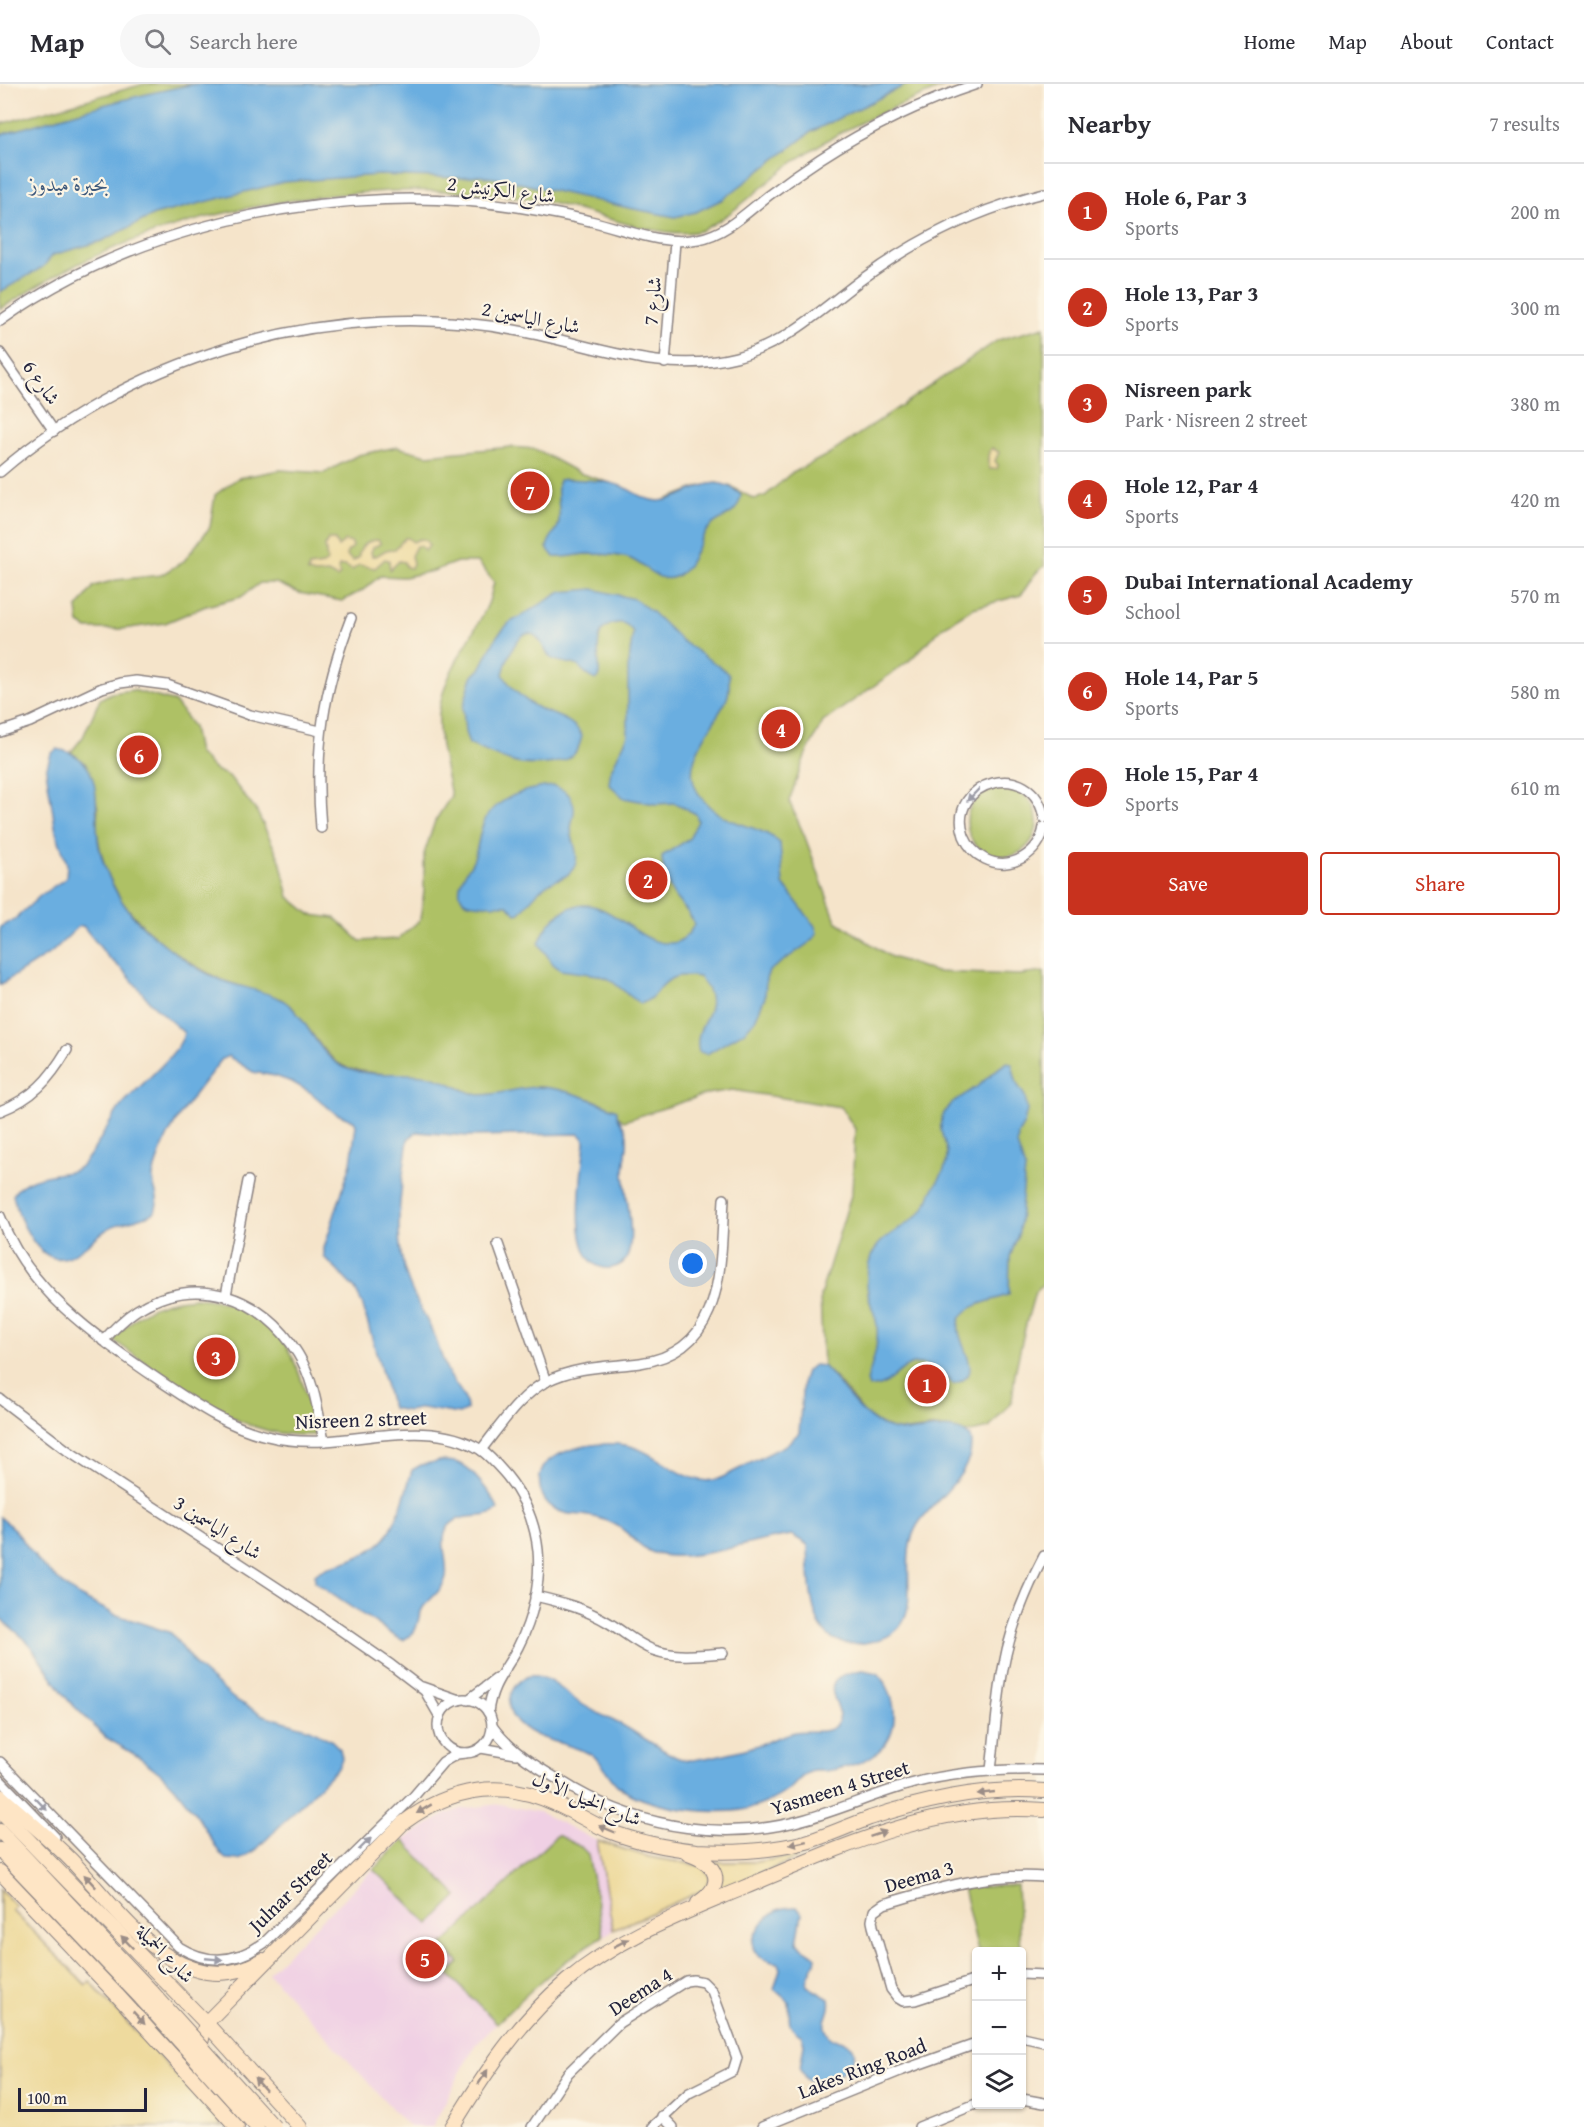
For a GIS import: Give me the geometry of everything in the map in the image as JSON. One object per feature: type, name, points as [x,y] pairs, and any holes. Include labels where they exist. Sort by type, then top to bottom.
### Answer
[{"type":"main road","name":"شارع الخيل الأول","points":[[206,2023],[403,1824],[420,1810],[461,1793],[482,1789],[504,1789],[526,1793],[554,1803],[609,1831],[639,1841],[669,1847],[724,1852],[807,1842],[873,1817],[936,1800],[1000,1791],[1044,1791]]},
{"type":"main road","points":[[0,1796],[69,1859],[147,1942],[165,1957],[210,1972],[237,1970],[254,1965],[278,1951]]},
{"type":"main road","points":[[452,2127],[503,2047],[544,2002],[588,1964],[612,1948],[682,1914],[856,1842],[901,1826],[970,1812],[1044,1810]]},
{"type":"main road","name":"شارع الخميلة","points":[[0,1811],[206,2023],[300,2127]]},
{"type":"main road","name":"شارع الخميلة","points":[[0,1831],[147,1996],[257,2127]]},
{"type":"main road","points":[[669,1847],[705,1861],[714,1872],[716,1879],[711,1893],[682,1914]]},
{"type":"main road","name":"شارع الخميلة","points":[[0,1850],[147,1996],[274,2127]]},
{"type":"main road","points":[[0,1872],[117,1995],[237,2127]]},
{"type":"main road","points":[[204,2090],[199,2056],[206,2023]]},
{"type":"street","name":"شارع الكرنيش 2","points":[[0,321],[61,284],[142,247],[227,221],[318,204],[409,199],[501,204],[546,211],[655,239],[675,242],[700,239],[724,230],[795,176],[849,141],[906,112],[977,84]]},
{"type":"street","name":"شارع الياسمين 2","points":[[0,472],[54,431],[138,382],[182,363],[228,348],[323,327],[391,321],[468,324],[516,330],[561,339],[612,354],[665,363],[710,362],[738,357],[766,347],[792,333],[874,271],[931,236],[984,212],[1044,193]]},
{"type":"street","name":"شارع 7","points":[[665,363],[675,242]]},
{"type":"street","name":"شارع 6","points":[[0,353],[54,431]]},
{"type":"street","points":[[321,828],[318,796],[320,731],[337,655],[351,618]]},
{"type":"street","points":[[0,732],[30,722],[102,688],[136,681],[167,685],[250,715],[320,731]]},
{"type":"street","points":[[1043,811],[1036,797],[1026,787],[1013,782],[999,781],[986,784],[974,792],[966,802],[962,816],[962,829],[966,842],[975,853],[986,860],[1000,864],[1026,857],[1036,848],[1044,827]]},
{"type":"street","points":[[0,1111],[24,1100],[44,1084],[67,1050]]},
{"type":"street","points":[[226,1295],[248,1181]]},
{"type":"street","points":[[481,1450],[518,1405],[546,1382],[568,1372],[591,1367],[653,1360],[678,1349],[690,1340],[708,1316],[718,1286],[724,1199]]},
{"type":"street","name":"Nisreen 2 street","points":[[0,1216],[14,1244],[39,1281],[69,1313],[103,1341],[198,1406],[234,1425],[266,1436],[290,1440],[324,1441],[420,1433],[452,1438],[481,1450],[499,1467],[514,1485],[525,1505],[538,1550],[538,1573],[535,1596],[522,1639],[498,1678],[491,1694],[488,1712]]},
{"type":"street","points":[[498,1244],[546,1382]]},
{"type":"street","points":[[103,1341],[118,1324],[137,1310],[180,1293],[203,1291],[226,1295],[248,1304],[268,1318],[285,1335],[299,1355],[309,1377],[324,1441]]},
{"type":"street","name":"شارع الياسمين 3","points":[[0,1399],[68,1451],[316,1613],[418,1684],[438,1694],[464,1700]]},
{"type":"street","points":[[991,1770],[999,1694],[1009,1644],[1025,1596],[1044,1556]]},
{"type":"street","points":[[535,1596],[555,1600],[594,1614],[654,1650],[683,1656],[723,1653]]},
{"type":"street","name":"Nisreen 2 street","points":[[464,1700],[480,1692],[498,1678]]},
{"type":"street","name":"شارع الياسمين 3","points":[[418,1684],[431,1699],[440,1717]]},
{"type":"street","points":[[492,1726],[487,1742],[481,1748],[465,1753],[449,1748],[443,1741],[440,1734],[440,1717],[451,1703],[464,1700],[476,1702],[488,1712],[492,1726],[518,1755]]},
{"type":"street","points":[[481,1748],[518,1755]]},
{"type":"street","name":"Julnar Street","points":[[0,1762],[179,1947],[199,1957],[222,1960],[245,1955],[264,1943],[414,1796],[443,1762],[457,1754],[465,1753]]},
{"type":"street","name":"Yasmeen 4 Street","points":[[518,1755],[592,1799],[625,1813],[659,1823],[694,1829],[730,1831],[766,1828],[806,1820],[915,1783],[953,1775],[991,1770],[1044,1770]]},
{"type":"street","points":[[0,1780],[52,1834],[69,1859]]},
{"type":"street","name":"Deema 3","points":[[972,1981],[915,2000],[903,2001],[898,1998],[891,1989],[873,1926],[874,1911],[880,1905],[964,1881],[1005,1876],[1044,1877]]},
{"type":"street","points":[[1026,1974],[1044,1975]]},
{"type":"street","name":"Deema 4","points":[[532,2127],[568,2073],[620,2024],[680,1984],[693,1980],[704,1982],[712,1991],[737,2058],[736,2065],[728,2075],[704,2084],[689,2093],[652,2127]]},
{"type":"street","points":[[1026,2038],[1044,2042]]},
{"type":"street","name":"Lakes Ring Road","points":[[762,2127],[890,2075],[972,2045]]},
{"type":"street","points":[[1026,2100],[1044,2103]]},
{"type":"street","points":[[919,2127],[972,2106]]},
{"type":"street","points":[[662,2116],[673,2127]]},
{"type":"shaded area","points":[[500,1804],[539,1812],[597,1841],[613,1930],[554,1969],[528,1991],[475,2045],[432,2127],[409,2127],[268,1973],[403,1840],[444,1815],[461,1809]]},
{"type":"green space","name":"بحيرة ميدوز","points":[[144,84],[951,84],[870,118],[813,149],[785,168],[748,200],[700,231],[664,232],[541,201],[484,194],[426,191],[366,192],[306,198],[246,208],[132,241],[70,268],[0,309],[0,124]]},
{"type":"green space","points":[[1044,327],[1044,566],[1035,574],[1021,595],[973,608],[943,627],[909,661],[823,722],[805,756],[789,801],[836,921],[889,956],[936,972],[1020,975],[1044,972],[1044,1283],[1035,1292],[1025,1328],[1015,1373],[1012,1401],[989,1428],[966,1433],[937,1427],[907,1431],[879,1424],[864,1413],[823,1366],[820,1296],[852,1192],[855,1129],[841,1107],[732,1090],[707,1094],[624,1121],[616,1115],[616,1110],[594,1100],[564,1091],[540,1087],[477,1095],[432,1077],[349,1069],[336,1062],[293,1008],[281,999],[221,980],[170,949],[144,927],[122,902],[106,871],[96,827],[98,808],[86,764],[71,752],[83,737],[100,699],[111,693],[133,690],[175,702],[193,727],[198,753],[215,770],[229,776],[257,812],[280,860],[289,897],[311,915],[335,918],[360,941],[398,939],[421,919],[424,854],[435,821],[451,796],[441,744],[439,713],[452,670],[491,596],[494,582],[478,562],[457,562],[433,571],[404,577],[380,576],[363,590],[342,601],[299,593],[276,583],[260,583],[241,597],[206,606],[165,623],[122,629],[87,629],[79,624],[77,608],[94,586],[116,580],[161,575],[184,561],[210,527],[215,495],[238,478],[280,470],[324,473],[358,455],[397,447],[427,455],[511,447],[535,449],[579,473],[620,486],[648,500],[662,501],[701,486],[717,483],[732,487],[754,499],[765,496],[790,474],[831,453],[998,340]]},
{"type":"green space","points":[[1002,787],[1021,793],[1031,803],[1037,822],[1031,841],[1021,851],[1002,857],[983,851],[973,841],[967,822],[973,803],[983,793]]},
{"type":"green space","points":[[196,1298],[226,1303],[250,1312],[268,1324],[283,1341],[302,1383],[315,1435],[275,1432],[247,1424],[227,1415],[187,1392],[113,1340],[132,1321],[150,1309],[182,1299]]},
{"type":"green space","points":[[557,1835],[581,1847],[588,1854],[603,1936],[547,1976],[497,2023],[448,1974],[459,1963],[442,1945]]},
{"type":"green space","points":[[403,1840],[457,1896],[429,1924],[374,1869]]},
{"type":"green space","points":[[1017,1885],[1020,1947],[977,1947],[963,1888]]},
{"type":"sand","points":[[992,448],[999,452],[995,461],[998,465],[997,469],[990,469],[988,464],[988,455]]},
{"type":"sand","points":[[405,538],[413,542],[420,539],[426,540],[429,546],[425,551],[420,546],[416,546],[411,556],[413,563],[411,568],[399,561],[390,570],[389,560],[385,559],[375,568],[359,565],[352,570],[339,566],[340,575],[337,578],[328,573],[308,572],[309,567],[323,565],[327,561],[325,546],[328,540],[335,540],[338,547],[345,541],[352,543],[353,547],[347,552],[347,556],[353,561],[358,558],[364,545],[369,542],[378,540],[380,542],[373,547],[371,552],[372,556],[376,556],[386,550],[395,549]]},
{"type":"sand","points":[[597,1841],[649,1857],[702,1866],[710,1877],[706,1889],[613,1930]]},
{"type":"sand","points":[[807,1854],[718,1891],[722,1876],[716,1862],[756,1862]]},
{"type":"sand","points":[[0,1889],[16,1906],[12,1910],[86,1985],[90,1982],[224,2127],[0,2127]]},
{"type":"water","name":"بحيرة ميدوز","points":[[195,84],[908,84],[811,132],[723,199],[696,212],[675,217],[479,176],[462,178],[379,175],[284,182],[154,215],[102,241],[53,255],[43,267],[0,292],[0,135],[121,100]]},
{"type":"water","points":[[559,480],[614,484],[654,501],[680,496],[709,484],[730,487],[741,495],[736,509],[707,530],[683,572],[677,576],[664,578],[628,558],[618,556],[586,554],[554,557],[547,548],[558,526],[560,515],[557,491]]},
{"type":"water","points":[[593,589],[634,599],[651,611],[682,641],[729,675],[726,701],[702,742],[693,764],[692,775],[695,786],[701,797],[719,814],[764,832],[780,843],[783,884],[815,926],[817,933],[813,940],[769,971],[765,997],[755,1020],[745,1031],[707,1054],[699,1052],[698,1041],[711,998],[699,977],[684,976],[670,979],[650,999],[640,1004],[609,979],[598,975],[561,970],[553,964],[539,944],[555,917],[580,905],[595,907],[609,913],[651,939],[665,943],[679,941],[688,934],[694,924],[669,886],[662,856],[689,839],[698,821],[696,814],[675,803],[655,804],[624,798],[609,784],[611,770],[628,735],[628,669],[633,632],[620,623],[608,625],[603,630],[598,644],[599,677],[596,680],[575,664],[551,658],[534,635],[523,636],[510,654],[503,674],[514,689],[524,699],[540,709],[569,722],[582,736],[577,750],[567,759],[551,763],[519,763],[469,744],[465,732],[463,708],[472,677],[480,669],[497,636],[509,623],[561,592]]},
{"type":"water","points":[[57,749],[85,763],[91,774],[95,787],[97,832],[102,858],[117,893],[139,923],[203,972],[284,1001],[293,1008],[328,1056],[337,1064],[359,1072],[434,1077],[480,1095],[532,1087],[549,1088],[579,1095],[617,1110],[627,1135],[624,1172],[630,1216],[630,1240],[626,1259],[611,1268],[596,1265],[586,1254],[581,1237],[579,1217],[585,1142],[582,1136],[578,1134],[467,1136],[417,1132],[408,1139],[399,1210],[403,1264],[411,1288],[434,1335],[447,1370],[463,1395],[467,1410],[459,1414],[422,1408],[408,1411],[392,1408],[362,1303],[355,1289],[324,1257],[324,1248],[351,1163],[356,1125],[354,1121],[335,1113],[310,1092],[292,1082],[253,1072],[228,1056],[222,1059],[190,1100],[164,1143],[153,1176],[157,1200],[155,1212],[111,1227],[80,1250],[69,1256],[58,1258],[39,1249],[25,1228],[13,1195],[17,1190],[34,1179],[72,1171],[81,1165],[121,1106],[175,1050],[184,1033],[151,1003],[83,926],[79,926],[52,952],[0,985],[0,927],[15,919],[41,895],[66,878],[67,864],[56,832],[46,770],[51,754]]},
{"type":"water","points":[[554,786],[567,793],[573,803],[571,833],[576,859],[573,869],[564,877],[541,889],[520,913],[516,914],[508,905],[478,904],[463,900],[460,891],[461,882],[473,861],[487,816],[505,800],[521,792]]},
{"type":"water","points":[[1008,1062],[1012,1064],[1017,1084],[1025,1096],[1027,1110],[1024,1124],[1018,1134],[1017,1145],[1025,1169],[1019,1232],[1010,1257],[1009,1294],[977,1305],[962,1316],[959,1325],[960,1334],[970,1364],[965,1379],[953,1384],[931,1367],[912,1364],[880,1386],[869,1387],[867,1381],[877,1341],[876,1320],[867,1286],[869,1265],[874,1251],[885,1238],[908,1223],[927,1204],[946,1164],[947,1153],[941,1126],[945,1111]]},
{"type":"water","points":[[814,1365],[823,1366],[864,1413],[884,1426],[904,1431],[956,1429],[970,1437],[971,1450],[968,1462],[953,1484],[918,1524],[911,1541],[907,1610],[902,1624],[890,1635],[854,1644],[838,1641],[829,1636],[822,1628],[813,1607],[808,1545],[792,1535],[703,1554],[668,1556],[648,1551],[608,1521],[559,1511],[542,1495],[540,1476],[549,1461],[571,1450],[598,1444],[636,1448],[678,1472],[700,1480],[723,1477],[786,1445],[799,1433],[803,1380],[806,1371]]},
{"type":"water","points":[[439,1461],[456,1462],[463,1466],[476,1477],[498,1510],[486,1515],[459,1519],[448,1527],[444,1539],[447,1571],[445,1582],[422,1609],[414,1632],[403,1640],[323,1588],[315,1582],[315,1575],[328,1567],[362,1555],[380,1543],[387,1536],[395,1521],[412,1470],[421,1465]]},
{"type":"water","points":[[0,1517],[15,1530],[39,1562],[77,1595],[114,1614],[171,1633],[197,1667],[234,1699],[263,1715],[310,1729],[331,1740],[340,1749],[342,1758],[339,1766],[256,1850],[239,1860],[226,1859],[180,1794],[161,1774],[139,1757],[105,1737],[68,1700],[27,1641],[0,1618]]},
{"type":"water","points":[[863,1670],[878,1673],[890,1693],[893,1704],[893,1725],[884,1745],[869,1758],[857,1763],[838,1769],[807,1773],[789,1790],[767,1802],[748,1809],[731,1811],[671,1807],[636,1796],[617,1785],[595,1757],[580,1749],[530,1732],[513,1717],[509,1704],[513,1690],[522,1679],[529,1676],[542,1677],[583,1705],[674,1756],[693,1760],[751,1747],[795,1732],[823,1731],[833,1728],[840,1717],[833,1694],[836,1680],[846,1674]]},
{"type":"water","points":[[797,1907],[802,1914],[797,1942],[816,1957],[807,1986],[829,1999],[830,2005],[825,2023],[827,2033],[832,2039],[847,2043],[854,2049],[854,2057],[849,2065],[829,2078],[818,2081],[806,2079],[800,2069],[804,2044],[802,2036],[791,2025],[789,2002],[774,1989],[780,1969],[778,1963],[759,1956],[754,1951],[753,1944],[757,1931],[767,1918],[783,1908]]},
{"type":"place","name":"Hole 15, Par 4","points":[[530,491]]},
{"type":"place","name":"Hole 12, Par 4","points":[[781,729]]},
{"type":"place","name":"Hole 14, Par 5","points":[[139,755]]},
{"type":"place","name":"Hole 13, Par 3","points":[[648,880]]},
{"type":"place","name":"Nisreen park","points":[[216,1357]]},
{"type":"place","name":"Hole 6, Par 3","points":[[927,1384]]},
{"type":"place","name":"Dubai International Academy","points":[[425,1959]]}]
